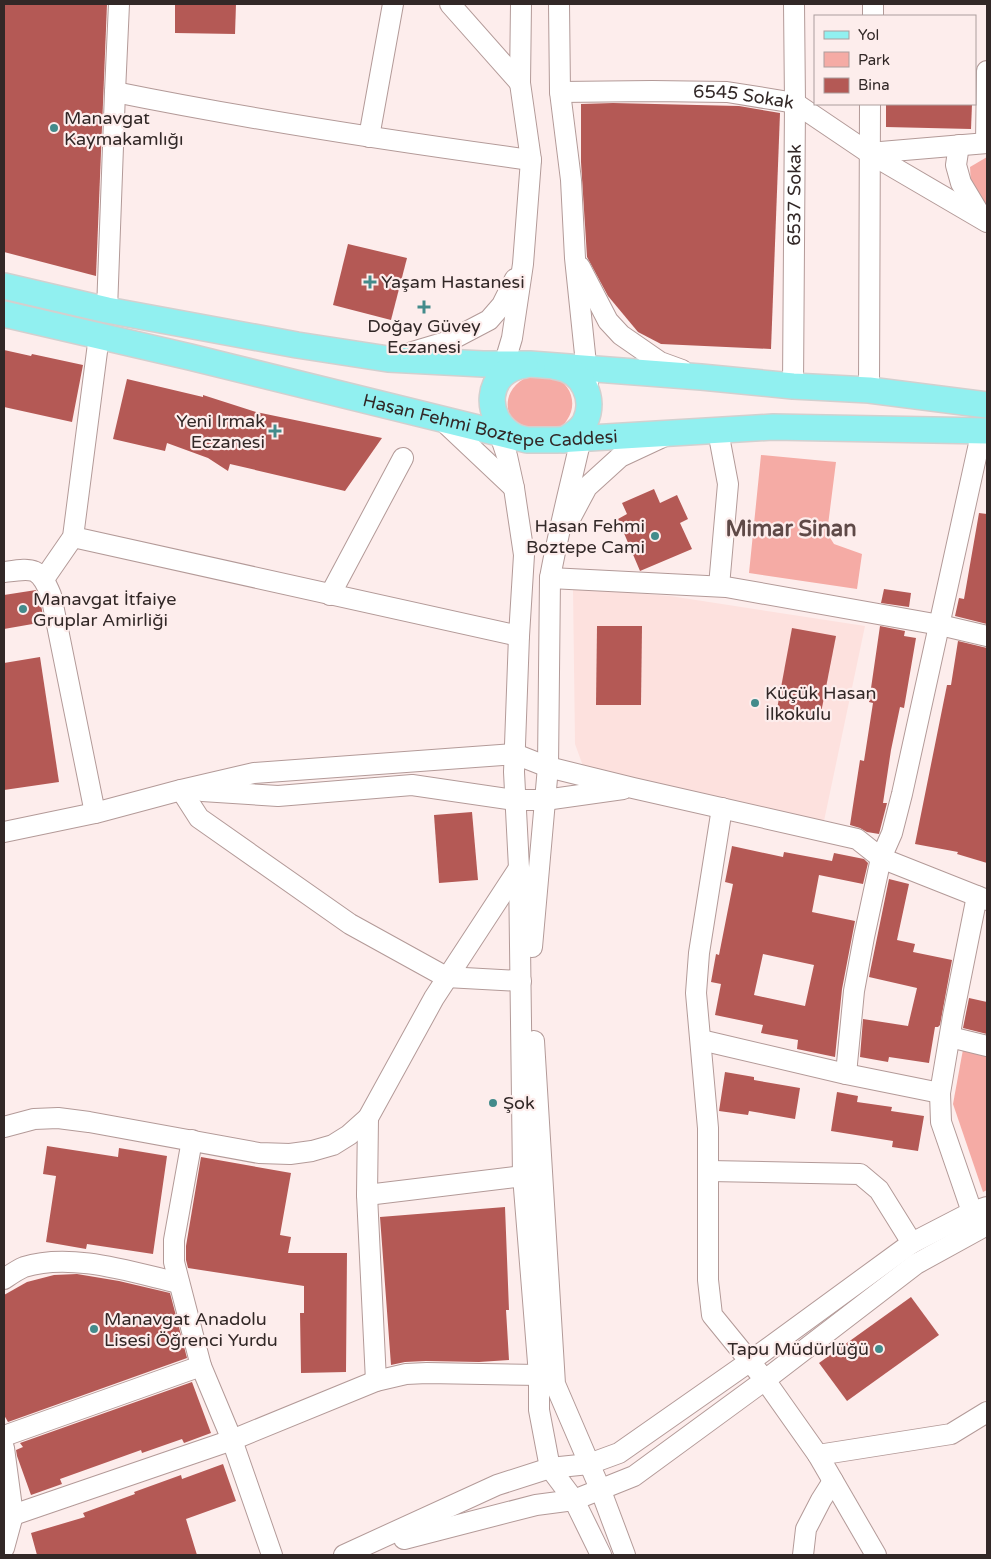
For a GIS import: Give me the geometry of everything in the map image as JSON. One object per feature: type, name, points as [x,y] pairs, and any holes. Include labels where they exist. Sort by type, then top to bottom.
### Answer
[{"type":"main road","points":[[4,286],[107,310],[297,345],[388,359],[502,372],[541,365],[701,376],[793,386],[869,390],[987,405]]},
{"type":"main road","name":"Hasan Fehmi Boztepe Caddesi","points":[[4,314],[190,357],[444,421],[504,429],[576,434],[668,434],[773,428],[985,431]]},
{"type":"main road","points":[[541,365],[565,368],[576,375],[584,385],[589,398],[589,411],[576,434]]},
{"type":"main road","points":[[502,372],[494,390],[492,402],[504,429]]},
{"type":"street","points":[[107,310],[119,4]]},
{"type":"street","points":[[369,138],[393,4]]},
{"type":"street","points":[[450,4],[520,83]]},
{"type":"street","points":[[502,372],[512,338],[523,264],[531,160],[520,83],[521,4]]},
{"type":"street","points":[[559,4],[560,92],[571,180],[575,258],[589,398]]},
{"type":"street","name":"6537 Sokak","points":[[793,386],[794,4]]},
{"type":"street","points":[[869,153],[986,143],[987,71]]},
{"type":"street","points":[[115,92],[204,110],[369,138],[531,160]]},
{"type":"street","name":"6545 Sokak","points":[[560,92],[727,92],[795,103],[869,153],[985,221]]},
{"type":"street","points":[[869,390],[870,105]]},
{"type":"street","name":"6545 Sokak","points":[[959,145],[956,165],[962,183],[985,221]]},
{"type":"street","points":[[575,258],[608,321],[621,335],[660,362],[701,376]]},
{"type":"street","points":[[388,359],[450,341],[488,320],[502,305],[523,264]]},
{"type":"street","points":[[44,579],[73,537],[98,336]]},
{"type":"street","points":[[444,421],[514,488]]},
{"type":"street","points":[[504,429],[524,555],[518,636],[515,800],[519,868],[523,1176],[539,1375],[539,1410],[550,1468],[574,1500],[600,1555]]},
{"type":"street","points":[[718,431],[728,484],[719,586]]},
{"type":"street","points":[[846,1074],[854,991],[881,858],[892,833],[902,794],[985,431]]},
{"type":"street","points":[[576,434],[550,578],[548,767],[532,938],[531,991],[555,1384],[601,1491],[625,1555]]},
{"type":"street","points":[[555,548],[587,487],[620,457],[668,434]]},
{"type":"street","points":[[330,595],[404,458]]},
{"type":"street","points":[[73,537],[518,636]]},
{"type":"street","points":[[4,572],[35,570],[44,579],[51,595],[95,812]]},
{"type":"street","points":[[550,578],[719,586],[940,625],[987,636]]},
{"type":"street","points":[[4,832],[254,774],[515,754],[548,767],[858,839],[881,858],[982,898],[950,1037],[940,1093],[941,1122],[980,1209],[912,1244],[619,1453],[589,1464],[550,1468],[497,1485],[344,1555]]},
{"type":"street","points":[[181,790],[278,796],[412,785],[515,800],[545,800],[633,788]]},
{"type":"street","points":[[181,790],[199,818],[350,924],[446,977],[521,981]]},
{"type":"street","points":[[722,808],[700,953],[696,994],[708,1128],[708,1280],[712,1315],[765,1380],[818,1455],[876,1555]]},
{"type":"street","points":[[4,1128],[34,1119],[58,1118],[192,1140],[259,1154],[298,1153],[333,1146],[368,1118],[446,977],[519,868]]},
{"type":"street","points":[[950,1037],[987,1046]]},
{"type":"street","points":[[701,1040],[846,1074],[940,1093]]},
{"type":"street","points":[[368,1118],[367,1195],[376,1382]]},
{"type":"street","points":[[192,1140],[174,1240],[174,1262],[201,1366],[232,1440],[272,1555]]},
{"type":"street","points":[[709,1171],[860,1174],[879,1190],[912,1244]]},
{"type":"street","points":[[367,1195],[523,1176]]},
{"type":"street","points":[[354,1555],[416,1535],[526,1507],[574,1500],[601,1491],[634,1476],[765,1380],[916,1264],[987,1225]]},
{"type":"street","points":[[4,1279],[23,1268],[57,1261],[89,1264],[179,1282]]},
{"type":"street","points":[[4,1436],[201,1366]]},
{"type":"street","points":[[14,1515],[232,1440],[376,1382],[406,1374],[539,1375]]},
{"type":"street","points":[[818,1455],[951,1434],[987,1412]]},
{"type":"street","points":[[4,1448],[14,1515],[4,1548]]},
{"type":"street","points":[[803,1555],[806,1529],[833,1481]]},
{"type":"shaded area","name":"Küçük Hasan İlkokulu","points":[[573,588],[670,596],[865,626],[824,821],[583,766],[575,744]]},
{"type":"green space","points":[[987,157],[987,207],[971,185],[970,167]]},
{"type":"green space","points":[[534,375],[546,375],[559,380],[571,395],[572,407],[570,414],[559,428],[533,432],[522,428],[509,413],[509,395],[514,387]]},
{"type":"green space","points":[[761,455],[836,462],[827,533],[834,544],[862,554],[857,589],[749,573]]},
{"type":"green space","points":[[964,1044],[987,1051],[987,1190],[983,1192],[953,1104]]},
{"type":"building","name":"Manavgat Kaymakamlığı","points":[[4,4],[107,4],[96,276],[4,252]]},
{"type":"building","points":[[175,4],[236,4],[235,34],[175,33]]},
{"type":"building","points":[[581,104],[739,106],[780,113],[771,349],[661,344],[638,332],[608,296],[587,257],[581,162]]},
{"type":"building","points":[[886,105],[972,105],[971,129],[886,127]]},
{"type":"building","name":"Yaşam Hastanesi","points":[[348,244],[407,258],[391,320],[333,305]]},
{"type":"building","points":[[4,350],[83,365],[72,422],[4,407]]},
{"type":"building","points":[[127,379],[203,397],[203,395],[256,412],[382,438],[345,491],[230,464],[228,471],[208,458],[167,443],[165,451],[113,439]]},
{"type":"building","name":"Hasan Fehmi Boztepe Cami","points":[[654,489],[660,503],[677,495],[688,519],[680,523],[692,549],[640,571],[618,519],[627,514],[622,503]]},
{"type":"building","points":[[979,513],[987,514],[987,624],[955,616],[959,598],[964,599]]},
{"type":"building","points":[[884,589],[911,593],[909,607],[881,603]]},
{"type":"building","name":"Manavgat İtfaiye Gruplar Amirliği","points":[[36,590],[40,599],[44,622],[4,629],[4,595]]},
{"type":"building","points":[[597,626],[642,626],[641,705],[596,705]]},
{"type":"building","points":[[880,626],[905,631],[904,636],[916,638],[904,708],[900,707],[891,750],[883,803],[887,803],[879,834],[867,832],[850,825],[860,760],[864,761],[873,703],[869,702]]},
{"type":"building","points":[[792,628],[836,636],[820,718],[777,709]]},
{"type":"building","points":[[958,641],[987,648],[987,863],[957,854],[958,852],[915,844],[947,685],[951,685]]},
{"type":"building","points":[[40,657],[59,782],[4,790],[4,663]]},
{"type":"building","points":[[472,812],[478,880],[439,883],[434,815]]},
{"type":"building","points":[[732,846],[783,857],[784,852],[832,861],[834,853],[864,859],[868,863],[863,884],[819,875],[812,912],[855,921],[842,989],[835,1057],[797,1049],[798,1040],[761,1033],[763,1025],[715,1015],[721,984],[711,982],[716,954],[719,955],[733,884],[725,882]],"holes":[[[763,954],[814,965],[805,1006],[754,995]]]},
{"type":"building","points":[[889,879],[909,884],[897,940],[915,944],[913,952],[952,960],[940,1025],[935,1027],[929,1063],[889,1057],[888,1062],[860,1057],[863,1019],[908,1026],[917,988],[869,977]]},
{"type":"building","points":[[969,998],[987,1002],[987,1034],[963,1028]]},
{"type":"building","points":[[725,1072],[754,1077],[754,1080],[800,1088],[795,1119],[749,1111],[748,1115],[719,1111]]},
{"type":"building","points":[[837,1092],[858,1096],[857,1102],[892,1107],[891,1111],[924,1116],[918,1151],[892,1147],[893,1141],[831,1131]]},
{"type":"building","points":[[47,1146],[118,1157],[119,1148],[167,1156],[153,1254],[87,1244],[86,1249],[46,1242],[56,1176],[43,1174]]},
{"type":"building","points":[[201,1157],[291,1173],[280,1235],[291,1237],[288,1253],[347,1253],[346,1372],[301,1373],[300,1313],[304,1313],[304,1286],[188,1268],[186,1246]]},
{"type":"building","points":[[505,1207],[509,1310],[506,1310],[509,1360],[479,1362],[426,1361],[391,1365],[380,1217]]},
{"type":"building","name":"Manavgat Anadolu Lisesi Öğrenci Yurdu","points":[[77,1274],[119,1281],[170,1293],[187,1358],[8,1422],[4,1415],[4,1295],[27,1282],[54,1275]]},
{"type":"building","name":"Tapu Müdürlüğü","points":[[911,1297],[939,1335],[847,1401],[819,1363]]},
{"type":"building","points":[[192,1382],[211,1433],[184,1443],[182,1439],[142,1453],[141,1450],[60,1479],[62,1484],[31,1495],[17,1456],[16,1450],[23,1447],[20,1443]]},
{"type":"building","points":[[223,1464],[236,1501],[186,1519],[197,1555],[37,1555],[31,1533],[85,1517],[83,1513],[181,1475],[182,1479]]},
{"type":"place","name":"Manavgat Kaymakamlığı","points":[[54,128]]},
{"type":"place","name":"Yaşam Hastanesi","points":[[370,282]]},
{"type":"place","name":"Doğay Güvey Eczanesi","points":[[424,307]]},
{"type":"place","name":"Yeni Irmak Eczanesi","points":[[275,431]]},
{"type":"place","name":"Hasan Fehmi Boztepe Cami","points":[[655,536]]},
{"type":"place","name":"Manavgat İtfaiye Gruplar Amirliği","points":[[23,609]]},
{"type":"place","name":"Küçük Hasan İlkokulu","points":[[755,703]]},
{"type":"place","name":"Şok","points":[[493,1103]]},
{"type":"place","name":"Manavgat Anadolu Lisesi Öğrenci Yurdu","points":[[94,1329]]},
{"type":"place","name":"Tapu Müdürlüğü","points":[[879,1349]]},
{"type":"district","name":"Mimar Sinan","points":[[791,529]]}]
